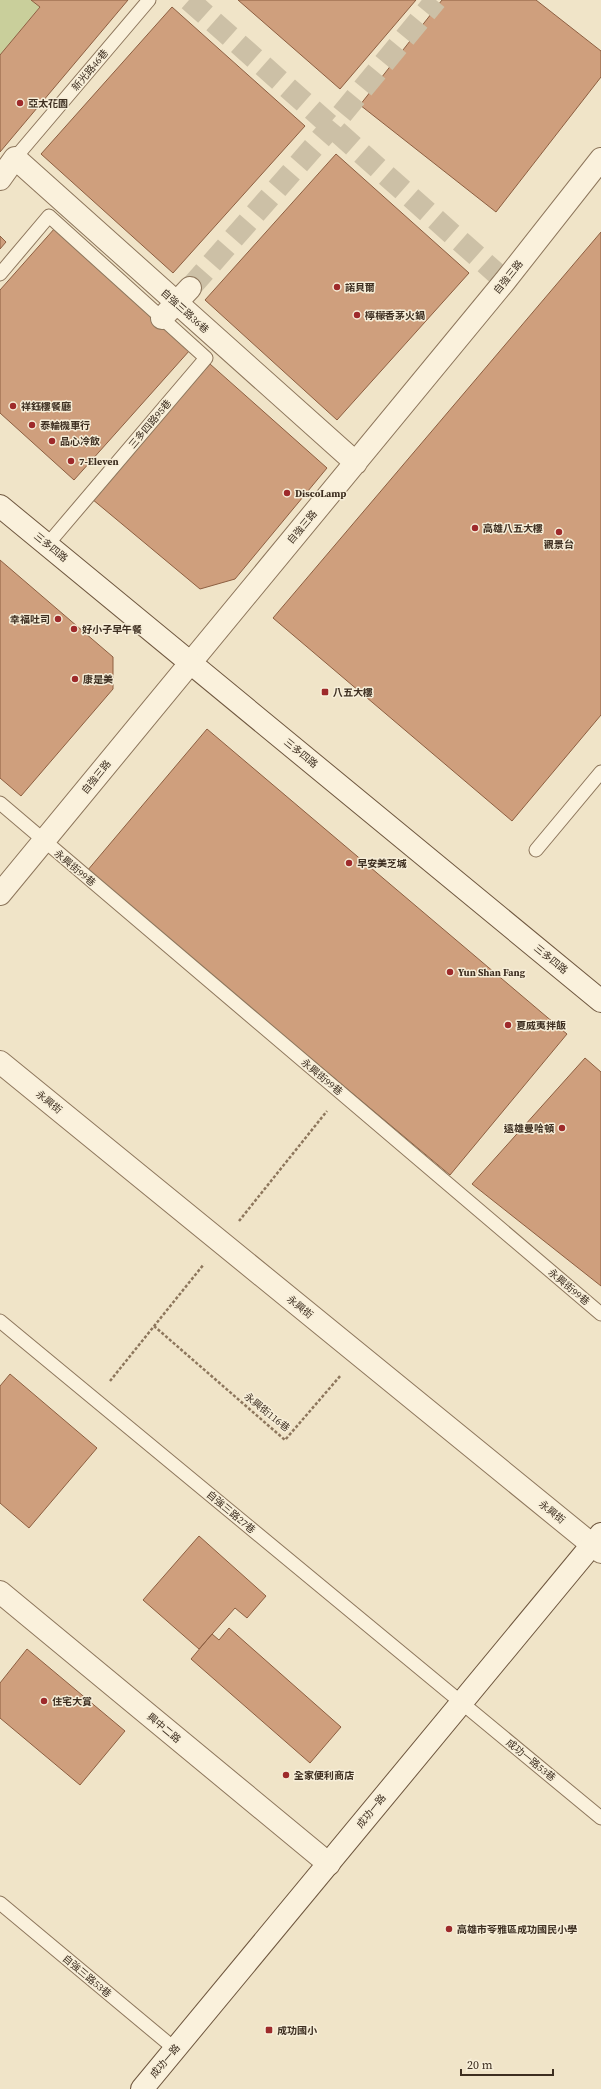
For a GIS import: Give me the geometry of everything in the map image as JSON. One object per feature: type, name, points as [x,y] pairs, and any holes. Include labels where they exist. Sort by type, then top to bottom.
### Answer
[{"type":"street","points":[[0,179],[15,158]]},
{"type":"street","name":"自強三路36巷","points":[[15,158],[183,295],[356,463]]},
{"type":"street","name":"自強三路","points":[[0,894],[188,663],[356,463],[505,281],[601,158]]},
{"type":"street","points":[[162,318],[183,295]]},
{"type":"street","name":"三多四路","points":[[0,506],[188,663],[250,711],[601,1001]]},
{"type":"street","name":"永興街","points":[[0,1062],[358,1354],[598,1543]]},
{"type":"street","name":"成功一路","points":[[142,2089],[461,1702],[598,1543]]},
{"type":"street","name":"興中二路","points":[[0,1592],[329,1864]]},
{"type":"lane","name":"新光路46巷","points":[[15,158],[149,0]]},
{"type":"lane","points":[[0,274],[49,216],[162,318]]},
{"type":"lane","name":"三多四路95巷","points":[[47,544],[206,358],[162,318]]},
{"type":"lane","points":[[536,850],[601,772]]},
{"type":"lane","name":"永興街99巷","points":[[0,803],[601,1314]]},
{"type":"lane","name":"自強三路27巷","points":[[0,1321],[461,1702]]},
{"type":"lane","name":"成功一路53巷","points":[[461,1702],[601,1818]]},
{"type":"lane","name":"自強三路53巷","points":[[0,1903],[175,2049]]},
{"type":"path","name":"永興街116巷","points":[[154,1326],[285,1440],[358,1354]]},
{"type":"green space","points":[[0,0],[31,0],[40,7],[0,55]]},
{"type":"building","name":"亞太花園","points":[[31,0],[128,0],[0,152],[0,55],[40,7]]},
{"type":"building","points":[[238,0],[416,0],[340,89]]},
{"type":"building","points":[[442,0],[536,0],[601,51],[601,77],[496,212],[360,105]]},
{"type":"building","points":[[172,7],[305,126],[173,273],[41,154]]},
{"type":"building","name":"諾貝爾","points":[[336,154],[469,273],[337,420],[205,300]]},
{"type":"building","points":[[55,228],[190,350],[74,480],[0,413],[0,290]]},
{"type":"building","name":"高雄八五大樓","points":[[601,232],[601,715],[512,821],[273,618]]},
{"type":"building","points":[[0,236],[6,242],[0,249]]},
{"type":"building","points":[[210,364],[327,468],[235,579],[200,589],[92,499]]},
{"type":"building","points":[[0,560],[113,657],[113,689],[21,796],[0,778]]},
{"type":"building","points":[[207,729],[567,1034],[450,1175],[87,871]]},
{"type":"building","name":"遠雄曼哈頓","points":[[585,1058],[601,1072],[601,1286],[472,1184]]},
{"type":"building","points":[[10,1374],[97,1448],[29,1528],[0,1503],[0,1386]]},
{"type":"building","points":[[199,1536],[266,1596],[247,1618],[235,1608],[199,1649],[143,1600]]},
{"type":"building","points":[[229,1628],[341,1727],[310,1763],[191,1659],[212,1634],[219,1640]]},
{"type":"building","name":"住宅大賞","points":[[27,1649],[125,1731],[80,1785],[0,1718],[0,1683]]},
{"type":"tunnel","points":[[189,0],[505,281]]},
{"type":"tunnel","points":[[190,288],[332,126],[436,0]]},
{"type":"place","name":"亞太花園","points":[[20,103]]},
{"type":"place","name":"諾貝爾","points":[[337,287]]},
{"type":"place","name":"檸檬香茅火鍋","points":[[357,315]]},
{"type":"place","name":"祥鈺樓餐廳","points":[[13,406]]},
{"type":"place","name":"泰輪機車行","points":[[32,425]]},
{"type":"place","name":"品心冷飲","points":[[52,441]]},
{"type":"place","name":"7-Eleven","points":[[71,461]]},
{"type":"place","name":"DiscoLamp","points":[[287,493]]},
{"type":"place","name":"高雄八五大樓","points":[[475,528]]},
{"type":"place","name":"觀景台","points":[[559,532]]},
{"type":"place","name":"幸福吐司","points":[[58,619]]},
{"type":"place","name":"好小子早午餐","points":[[74,629]]},
{"type":"place","name":"康是美","points":[[75,679]]},
{"type":"place","name":"八五大樓","points":[[325,692]]},
{"type":"place","name":"早安美芝城","points":[[349,863]]},
{"type":"place","name":"Yun Shan Fang","points":[[450,972]]},
{"type":"place","name":"夏威夷拌飯","points":[[508,1025]]},
{"type":"place","name":"遠雄曼哈頓","points":[[562,1128]]},
{"type":"place","name":"住宅大賞","points":[[44,1701]]},
{"type":"place","name":"全家便利商店","points":[[286,1775]]},
{"type":"place","name":"高雄市苓雅區成功國民小學","points":[[449,1929]]},
{"type":"place","name":"成功國小","points":[[269,2030]]}]
